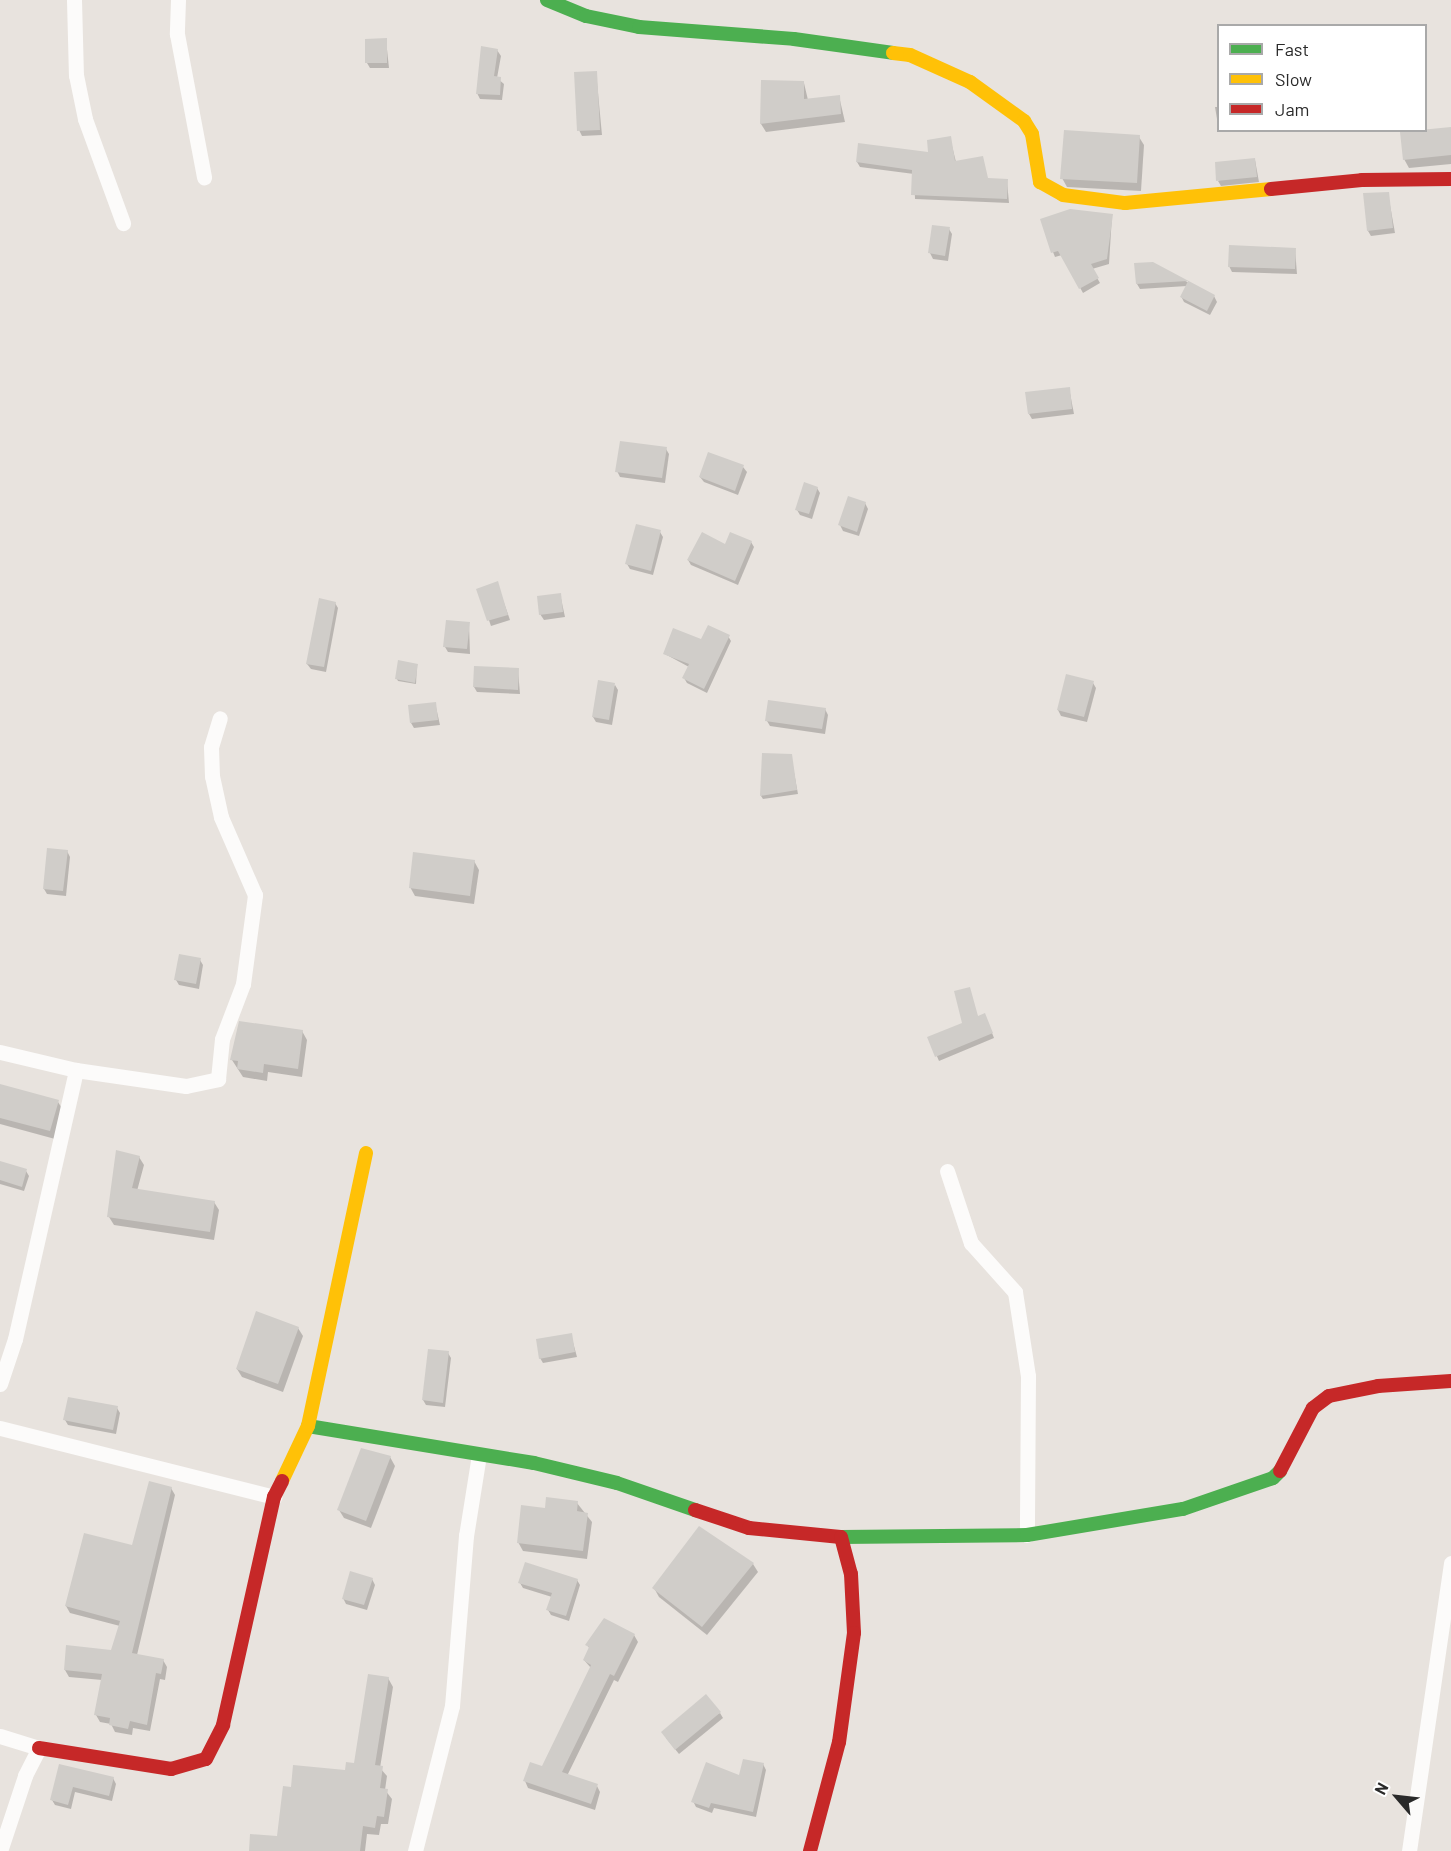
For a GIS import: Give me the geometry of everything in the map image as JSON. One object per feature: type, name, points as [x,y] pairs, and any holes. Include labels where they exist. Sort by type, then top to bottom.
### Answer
[{"type":"street","points":[[74,0],[76,75],[85,119],[123,223]]},
{"type":"street","points":[[178,0],[177,34],[204,177]]},
{"type":"street","points":[[547,0],[586,16],[639,27],[794,39],[910,55],[970,82],[1024,121],[1032,135],[1040,182],[1063,195],[1125,203],[1362,180],[1451,179]]},
{"type":"street","points":[[0,1052],[76,1070],[186,1086],[218,1079],[222,1039],[243,984],[255,895],[221,817],[212,776],[211,747],[220,718]]},
{"type":"street","points":[[0,1384],[15,1339],[76,1070]]},
{"type":"street","points":[[0,1736],[39,1749],[171,1769],[206,1759],[223,1725],[274,1497],[308,1426],[366,1153]]},
{"type":"street","points":[[947,1171],[971,1244],[1015,1292],[1028,1376],[1027,1534]]},
{"type":"street","points":[[308,1426],[534,1463],[616,1483],[749,1528],[841,1537],[1027,1534],[1183,1509],[1255,1485],[1273,1478],[1287,1463],[1313,1408],[1329,1396],[1378,1386],[1451,1381]]},
{"type":"street","points":[[0,1428],[274,1497]]},
{"type":"street","points":[[414,1851],[452,1706],[466,1536],[478,1455]]},
{"type":"street","points":[[810,1851],[839,1742],[854,1633],[850,1574],[841,1537]]},
{"type":"street","points":[[1409,1851],[1451,1563]]},
{"type":"street","points":[[0,1851],[25,1776],[39,1749]]},
{"type":"building","points":[[387,38],[387,63],[365,63],[365,39]]},
{"type":"building","points":[[481,46],[498,49],[494,76],[501,77],[500,95],[476,94]]},
{"type":"building","points":[[597,71],[600,130],[577,131],[574,72]]},
{"type":"building","points":[[761,80],[804,81],[804,99],[840,95],[841,114],[760,124]]},
{"type":"building","points":[[1451,127],[1451,155],[1403,160],[1400,132],[1427,132],[1427,129]]},
{"type":"building","points":[[1064,130],[1140,135],[1137,183],[1060,179]]},
{"type":"building","points":[[951,136],[955,161],[983,156],[988,178],[1008,179],[1007,199],[911,195],[912,170],[856,162],[858,143],[928,152],[927,140]]},
{"type":"building","points":[[1255,158],[1257,177],[1216,181],[1215,162]]},
{"type":"building","points":[[1389,192],[1393,228],[1367,231],[1363,193]]},
{"type":"building","points":[[1070,209],[1113,214],[1107,259],[1091,264],[1099,278],[1079,289],[1058,251],[1051,253],[1040,219]]},
{"type":"building","points":[[932,225],[950,227],[945,256],[928,253]]},
{"type":"building","points":[[1229,245],[1296,248],[1295,269],[1228,267]]},
{"type":"building","points":[[1153,262],[1215,295],[1207,311],[1180,297],[1188,281],[1136,284],[1134,263]]},
{"type":"building","points":[[1070,387],[1072,409],[1028,414],[1025,392]]},
{"type":"building","points":[[620,441],[667,447],[662,478],[615,472]]},
{"type":"building","points":[[708,452],[744,465],[735,491],[699,477]]},
{"type":"building","points":[[804,482],[818,487],[809,514],[795,510]]},
{"type":"building","points":[[848,496],[866,502],[857,532],[838,525]]},
{"type":"building","points":[[636,524],[661,530],[651,571],[625,564]]},
{"type":"building","points":[[702,532],[725,544],[730,532],[752,541],[735,581],[687,560]]},
{"type":"building","points":[[498,581],[508,615],[487,621],[476,589]]},
{"type":"building","points":[[561,593],[563,612],[539,615],[537,596]]},
{"type":"building","points":[[319,598],[336,602],[324,667],[306,664]]},
{"type":"building","points":[[446,620],[470,622],[467,649],[443,647]]},
{"type":"building","points":[[708,625],[730,635],[704,689],[682,678],[689,664],[663,654],[673,628],[701,639]]},
{"type":"building","points":[[398,660],[418,664],[415,683],[395,679]]},
{"type":"building","points":[[474,666],[519,668],[518,690],[473,687]]},
{"type":"building","points":[[1066,674],[1094,681],[1084,717],[1057,710]]},
{"type":"building","points":[[598,680],[615,683],[609,720],[592,717]]},
{"type":"building","points":[[768,700],[826,708],[822,729],[765,721]]},
{"type":"building","points":[[436,702],[438,720],[410,723],[408,705]]},
{"type":"building","points":[[762,753],[792,754],[797,790],[760,796]]},
{"type":"building","points":[[47,848],[68,850],[63,891],[43,889]]},
{"type":"building","points":[[413,852],[475,860],[470,896],[409,888]]},
{"type":"building","points":[[179,954],[201,958],[196,984],[174,980]]},
{"type":"building","points":[[970,987],[978,1016],[985,1013],[993,1033],[935,1057],[927,1037],[962,1023],[954,991]]},
{"type":"building","points":[[239,1021],[303,1030],[298,1069],[264,1064],[263,1073],[237,1069],[238,1061],[230,1060]]},
{"type":"building","points":[[0,1084],[59,1100],[50,1131],[0,1118]]},
{"type":"building","points":[[116,1150],[140,1156],[132,1188],[215,1201],[210,1232],[107,1217]]},
{"type":"building","points":[[0,1161],[27,1169],[22,1187],[0,1180]]},
{"type":"building","points":[[256,1311],[299,1327],[278,1384],[236,1369]]},
{"type":"building","points":[[572,1333],[575,1352],[539,1359],[536,1339]]},
{"type":"building","points":[[428,1349],[449,1351],[443,1403],[422,1400]]},
{"type":"building","points":[[68,1397],[118,1406],[113,1430],[63,1420]]},
{"type":"building","points":[[361,1448],[391,1456],[366,1521],[337,1510]]},
{"type":"building","points":[[149,1481],[172,1487],[132,1653],[164,1659],[161,1674],[156,1673],[147,1725],[130,1721],[128,1729],[109,1725],[110,1718],[94,1715],[102,1674],[64,1670],[66,1645],[111,1650],[120,1621],[65,1606],[84,1533],[132,1545]]},
{"type":"building","points":[[546,1497],[578,1501],[577,1511],[588,1513],[583,1551],[517,1543],[521,1505],[545,1508]]},
{"type":"building","points":[[699,1526],[754,1563],[702,1627],[652,1588]]},
{"type":"building","points":[[525,1562],[578,1579],[566,1616],[546,1610],[552,1593],[518,1583]]},
{"type":"building","points":[[350,1571],[373,1578],[364,1605],[342,1599]]},
{"type":"building","points":[[604,1618],[635,1634],[614,1676],[610,1674],[562,1772],[598,1784],[591,1804],[523,1781],[530,1762],[542,1766],[591,1665],[583,1660],[589,1647],[585,1645]]},
{"type":"building","points":[[368,1674],[389,1677],[375,1765],[383,1766],[380,1788],[388,1789],[384,1817],[377,1816],[375,1828],[363,1826],[360,1851],[249,1851],[250,1834],[277,1836],[283,1786],[291,1787],[293,1765],[345,1770],[346,1762],[354,1763]]},
{"type":"building","points":[[706,1694],[721,1712],[675,1750],[661,1732]]},
{"type":"building","points":[[743,1759],[764,1763],[753,1812],[711,1803],[709,1808],[691,1802],[706,1762],[739,1775]]},
{"type":"building","points":[[59,1764],[114,1777],[109,1796],[73,1787],[68,1805],[50,1800]]},
{"type":"traffic: fast","points":[[547,0],[586,16],[639,27],[794,39],[893,53]]},
{"type":"traffic: fast","points":[[308,1426],[534,1463],[617,1483],[695,1510]]},
{"type":"traffic: fast","points":[[841,1537],[1027,1535],[1183,1509],[1273,1478],[1280,1471]]},
{"type":"traffic: slow","points":[[893,53],[910,55],[970,82],[1024,121],[1032,134],[1040,182],[1063,195],[1125,203],[1271,189]]},
{"type":"traffic: slow","points":[[282,1481],[308,1426],[366,1153]]},
{"type":"traffic: jam","points":[[1271,189],[1362,180],[1451,179]]},
{"type":"traffic: jam","points":[[1280,1471],[1313,1408],[1329,1396],[1378,1386],[1451,1381]]},
{"type":"traffic: jam","points":[[39,1748],[171,1769],[206,1759],[223,1725],[274,1497],[282,1481]]},
{"type":"traffic: jam","points":[[695,1510],[749,1528],[841,1537],[851,1574],[854,1633],[839,1742],[810,1851]]}]
